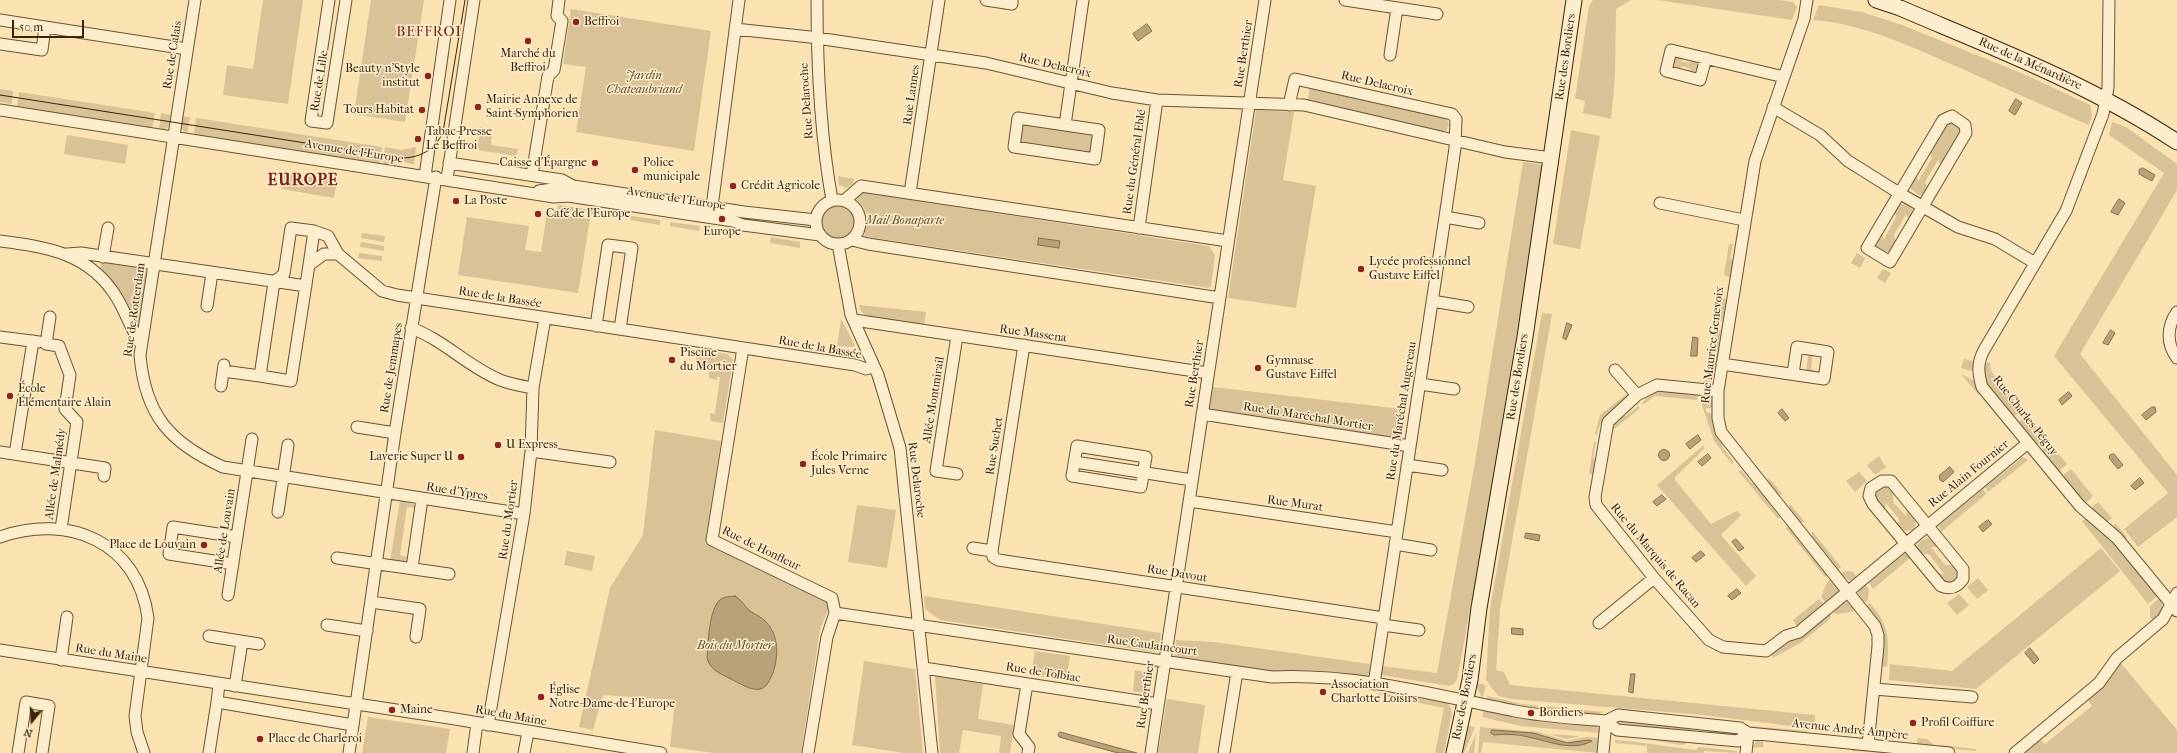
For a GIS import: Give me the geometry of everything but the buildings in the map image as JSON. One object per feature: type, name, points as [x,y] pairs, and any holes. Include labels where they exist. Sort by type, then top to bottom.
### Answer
[{"type":"street","name":"Rue de Calais","points":[[173,142],[195,0]]},
{"type":"street","name":"Rue de Lille","points":[[329,0],[311,121],[327,123],[346,0]]},
{"type":"street","name":"Rue de Jemmapes","points":[[356,704],[395,432],[436,178],[450,0]]},
{"type":"street","name":"Rue de Jemmapes","points":[[436,178],[449,163],[474,0]]},
{"type":"street","points":[[532,175],[548,76],[554,70],[562,22],[557,16],[559,0]]},
{"type":"street","points":[[712,207],[739,0]]},
{"type":"street","name":"Rue Delaroche","points":[[818,0],[817,39],[823,141],[832,200]]},
{"type":"street","name":"Rue Lannes","points":[[910,193],[939,0]]},
{"type":"street","points":[[986,0],[1012,4],[1012,0]]},
{"type":"street","points":[[1065,125],[1083,0]]},
{"type":"street","name":"Rue Berthier","points":[[1151,753],[1265,0]]},
{"type":"street","points":[[1345,0],[1437,14]]},
{"type":"street","name":"Rue des Bordiers","points":[[1454,753],[1466,700],[1552,158],[1574,0]]},
{"type":"street","name":"Rue Maurice Genevoix","points":[[1807,0],[1804,19],[1755,160],[1744,220],[1718,391],[1718,418],[1721,432],[1868,615],[1878,635],[1868,745]]},
{"type":"street","name":"Rue de la Ménardière","points":[[1876,0],[1944,26],[2107,99],[2177,142]]},
{"type":"street","name":"Rue Charles Péguy","points":[[2109,0],[2110,21],[2107,99],[2072,198],[1979,359],[1978,373],[1982,387],[2080,506],[2117,538],[2174,608]]},
{"type":"street","points":[[1390,55],[1397,8]]},
{"type":"street","points":[[0,20],[187,49]]},
{"type":"street","points":[[0,44],[42,50],[45,26]]},
{"type":"street","name":"Rue Delacroix","points":[[735,29],[931,54],[986,63],[1112,93],[1157,100],[1304,105],[1505,152],[1552,158]]},
{"type":"street","points":[[1706,58],[1784,77]]},
{"type":"street","name":"Rue Delacroix","points":[[1289,105],[1295,79],[1452,114],[1456,119],[1455,141]]},
{"type":"street","name":"Rue du Général Eblé","points":[[1139,228],[1157,100]]},
{"type":"street","points":[[1773,107],[1820,134],[1848,161],[1899,193],[1958,228],[1996,239],[2035,263]]},
{"type":"street","name":"Avenue de l'Europe","points":[[0,110],[173,142],[436,178],[554,197],[568,196],[733,221],[760,227],[820,234]]},
{"type":"street","points":[[1952,116],[1965,125],[1966,133],[1922,206],[1890,262],[1867,248],[1943,120],[1952,116]]},
{"type":"street","points":[[1018,118],[1065,125],[1099,130],[1095,159],[1014,147],[1018,118]]},
{"type":"street","name":"Rue du Maréchal Augereau","points":[[1374,684],[1445,217],[1455,141]]},
{"type":"street","name":"Rue de Rotterdam","points":[[173,142],[141,344],[141,367],[145,388],[152,405],[170,433],[182,445],[197,456],[223,467],[387,494]]},
{"type":"street","name":"Avenue de l'Europe","points":[[449,163],[562,180],[573,186]]},
{"type":"street","name":"Avenue de l'Europe","points":[[529,192],[573,186],[712,207],[816,220]]},
{"type":"street","points":[[845,200],[861,186],[1228,241]]},
{"type":"street","points":[[852,240],[856,235],[861,221],[856,208],[845,200],[832,200],[821,207],[816,220],[820,234],[825,240],[838,244],[852,240],[868,244],[1220,298]]},
{"type":"street","points":[[1660,203],[1744,220]]},
{"type":"street","points":[[1445,217],[1479,223]]},
{"type":"street","points":[[103,257],[108,228]]},
{"type":"street","points":[[260,376],[274,282],[284,274],[291,228],[314,231],[328,236],[338,254],[324,254],[309,264]]},
{"type":"street","points":[[221,386],[223,368],[291,381],[314,231]]},
{"type":"street","points":[[0,240],[42,246],[67,254],[94,272],[116,296],[141,344]]},
{"type":"street","name":"Rue Delaroche","points":[[838,244],[848,302],[854,320],[874,366],[900,448],[920,625],[932,753]]},
{"type":"street","points":[[596,326],[608,245],[632,248],[620,329]]},
{"type":"street","points":[[67,254],[81,253],[154,265],[306,286]]},
{"type":"street","name":"Rue de la Bassée","points":[[338,254],[382,291],[416,298],[855,365],[866,369],[874,366]]},
{"type":"street","points":[[207,306],[212,273]]},
{"type":"street","points":[[1432,301],[1468,307]]},
{"type":"street","points":[[2177,312],[2171,324],[2168,339],[2172,351],[2177,358]]},
{"type":"street","points":[[46,344],[50,317]]},
{"type":"street","name":"Rue du Mortier","points":[[473,753],[483,724],[524,514],[531,450],[533,388],[545,318]]},
{"type":"street","name":"Rue Massena","points":[[854,320],[1208,373]]},
{"type":"street","points":[[411,328],[432,336],[477,368],[500,380],[533,388]]},
{"type":"street","name":"Allée Montmirail","points":[[957,474],[936,471],[958,336]]},
{"type":"street","name":"Allée de Malmédy","points":[[0,337],[59,346],[70,375],[65,409],[77,422],[61,529]]},
{"type":"street","points":[[15,454],[33,341]]},
{"type":"street","name":"Rue Suchet","points":[[992,551],[1024,345]]},
{"type":"street","name":"Rue de Honfleur","points":[[743,348],[712,540],[832,598],[835,613]]},
{"type":"street","points":[[1722,364],[1793,374]]},
{"type":"street","points":[[1615,370],[1637,395]]},
{"type":"street","points":[[1420,384],[1454,389]]},
{"type":"street","name":"Rue du Marquis de Racan","points":[[1718,391],[1657,385],[1637,395],[1608,422],[1595,498],[1596,505],[1654,578],[1709,640],[1723,647],[1766,651],[1786,636],[1799,632],[1848,591]]},
{"type":"street","name":"Rue du Maréchal Mortier","points":[[1202,414],[1410,446]]},
{"type":"street","points":[[357,426],[395,432]]},
{"type":"street","name":"Allée de Louvain","points":[[228,594],[252,439]]},
{"type":"street","name":"Rue Alain Fournier","points":[[1848,591],[2028,443]]},
{"type":"street","points":[[278,512],[288,445]]},
{"type":"street","points":[[1143,472],[1146,457],[1077,446],[1074,462],[1192,480]]},
{"type":"street","points":[[531,450],[610,462]]},
{"type":"street","points":[[0,452],[105,468],[104,476]]},
{"type":"street","points":[[1407,465],[1442,470]]},
{"type":"street","name":"Rue Alain Fournier","points":[[1891,481],[1927,525],[1963,569],[1963,579],[1955,587],[1948,589],[1941,586],[1873,504],[1870,496],[1871,488],[1879,482],[1891,481]]},
{"type":"street","name":"Rue d'Ypres","points":[[387,494],[524,514]]},
{"type":"street","points":[[412,568],[422,499]]},
{"type":"street","name":"Rue Murat","points":[[1189,501],[1397,532]]},
{"type":"street","points":[[233,564],[169,554],[173,527],[237,537]]},
{"type":"street","points":[[0,537],[35,530],[61,529],[85,534],[104,544],[122,559],[135,576],[147,605],[148,618],[135,716],[137,732],[144,753]]},
{"type":"street","points":[[1395,544],[1431,550]]},
{"type":"street","name":"Rue Davout","points":[[973,548],[992,551],[993,557],[998,560],[1383,621],[1419,630]]},
{"type":"street","points":[[337,558],[449,574]]},
{"type":"street","points":[[1599,623],[1654,578]]},
{"type":"street","points":[[2015,753],[2100,683],[2117,658],[2174,608],[2177,593]]},
{"type":"street","points":[[371,602],[420,609],[416,637]]},
{"type":"street","points":[[808,753],[828,637],[835,613]]},
{"type":"street","name":"Rue Caulaincourt","points":[[835,613],[1272,677],[1311,676],[1374,684],[1466,700]]},
{"type":"street","points":[[61,660],[67,618]]},
{"type":"street","points":[[327,625],[367,631]]},
{"type":"street","points":[[209,636],[258,644]]},
{"type":"street","points":[[234,686],[242,642]]},
{"type":"street","name":"Rue du Maine","points":[[0,650],[356,704],[661,753]]},
{"type":"street","name":"Rue de Tolbiac","points":[[924,668],[1158,704]]},
{"type":"street","points":[[1224,753],[1237,672]]},
{"type":"street","points":[[209,753],[219,684]]},
{"type":"street","points":[[1027,684],[1019,734],[1029,747],[1028,753]]},
{"type":"street","points":[[1874,689],[1972,697]]},
{"type":"street","name":"Avenue André Ampère","points":[[1466,700],[1516,711],[1606,721],[1618,716],[1740,728],[1748,733],[1949,753]]},
{"type":"street","points":[[18,753],[26,702],[49,706],[42,753]]},
{"type":"street","points":[[217,702],[353,725]]},
{"type":"street","points":[[349,753],[356,704]]},
{"type":"street","points":[[1603,753],[1606,721]]},
{"type":"street","points":[[524,753],[528,732]]},
{"type":"street","points":[[1746,753],[1748,733]]},
{"type":"green space","points":[[263,0],[303,0],[288,104],[223,95],[227,65],[253,69]]},
{"type":"green space","points":[[371,0],[424,0],[405,122],[354,114]]},
{"type":"green space","points":[[1593,0],[1631,0],[1616,9],[1615,76],[1611,119],[1583,113],[1585,101],[1575,98],[1589,6]]},
{"type":"green space","points":[[1657,0],[1779,0],[1793,2],[1797,7],[1792,20]]},
{"type":"green space","points":[[1819,5],[1862,12],[1902,25],[2026,75],[2090,105],[2092,115],[2089,125],[1905,44],[1851,26],[1813,20]]},
{"type":"green space","name":"Jardin Chateaubriand","points":[[571,9],[711,31],[694,151],[576,132],[586,67],[563,64]]},
{"type":"green space","points":[[1684,54],[1681,61],[1689,63],[1694,57],[1700,60],[1694,73],[1687,74],[1691,69],[1682,66],[1678,72],[1672,68],[1675,57]]},
{"type":"green space","points":[[1310,86],[1447,119],[1449,125],[1446,131],[1440,131],[1308,100]]},
{"type":"green space","points":[[0,89],[13,91],[12,104],[0,102]]},
{"type":"green space","points":[[19,92],[155,113],[152,129],[17,108]]},
{"type":"green space","points":[[1256,110],[1294,112],[1283,180],[1316,186],[1296,308],[1228,298]]},
{"type":"green space","points":[[161,113],[171,115],[169,126],[164,130],[159,129]]},
{"type":"green space","points":[[182,116],[190,117],[187,134],[181,128]]},
{"type":"green space","points":[[196,118],[382,147],[380,163],[194,135]]},
{"type":"green space","points":[[1026,122],[1029,123],[1029,126],[1049,129],[1050,126],[1077,131],[1078,133],[1090,135],[1091,133],[1094,136],[1092,153],[1089,155],[1062,147],[1061,150],[1052,149],[1052,146],[1032,143],[1031,146],[1022,144],[1020,141],[1023,125]]},
{"type":"green space","points":[[2112,122],[2126,127],[2177,164],[2177,190],[2080,354],[2177,475],[2177,517],[2138,547],[2124,529],[2168,493],[2054,356],[2164,173],[2109,135]]},
{"type":"green space","points":[[1947,124],[1956,126],[1959,128],[1961,133],[1941,167],[1938,160],[1925,182],[1928,191],[1920,196],[1911,189],[1911,183],[1916,174],[1918,181],[1932,158],[1928,149]]},
{"type":"green space","points":[[480,127],[492,131],[491,145],[518,149],[516,156],[477,150]]},
{"type":"green space","points":[[1571,130],[1600,136],[1580,249],[1553,244]]},
{"type":"green space","points":[[67,135],[128,145],[125,164],[64,154]]},
{"type":"green space","points":[[385,147],[401,150],[416,147],[414,164],[396,161],[395,166],[383,164]]},
{"type":"green space","points":[[1523,162],[1539,164],[1542,166],[1542,173],[1494,481],[1457,680],[1454,684],[1449,686],[1381,675],[1381,666],[1437,673],[1475,462]]},
{"type":"green space","points":[[284,173],[337,180],[334,198],[282,189]]},
{"type":"green space","points":[[838,176],[854,179],[853,184],[846,188],[839,185]]},
{"type":"green space","name":"Mail Bonaparte","points":[[859,192],[1209,246],[1215,255],[1211,286],[1209,288],[868,237],[866,239],[865,234],[867,215],[864,208],[854,197]]},
{"type":"green space","points":[[1905,204],[1912,209],[1913,213],[1910,224],[1906,214],[1894,235],[1897,246],[1886,253],[1877,249],[1874,243],[1879,230],[1884,239],[1896,217],[1894,209],[1899,205]]},
{"type":"green space","points":[[558,205],[586,209],[585,214],[557,209]]},
{"type":"green space","points":[[835,205],[841,205],[850,210],[854,216],[854,228],[850,234],[841,239],[835,239],[826,234],[821,225],[821,219],[826,210]]},
{"type":"green space","points":[[591,210],[620,214],[620,219],[590,214]]},
{"type":"green space","points":[[547,213],[590,219],[578,293],[458,275],[467,217],[529,226],[525,250],[541,252]]},
{"type":"green space","points":[[631,216],[660,220],[660,225],[630,220]]},
{"type":"green space","points":[[670,222],[700,226],[699,231],[670,226]]},
{"type":"green space","points":[[362,233],[385,236],[384,242],[361,238]]},
{"type":"green space","points":[[771,237],[800,242],[800,248],[770,243]]},
{"type":"green space","points":[[361,242],[384,246],[384,251],[360,247]]},
{"type":"green space","points":[[1729,244],[1733,244],[1730,258],[1734,262],[1732,276],[1729,277],[1724,275]]},
{"type":"green space","points":[[359,253],[382,256],[382,261],[358,258]]},
{"type":"green space","points":[[1857,253],[1865,258],[1860,268],[1851,263]]},
{"type":"green space","points":[[101,262],[145,269],[147,277],[140,321],[137,323],[133,321],[128,307],[120,293],[100,270]]},
{"type":"green space","points":[[1883,269],[1891,273],[1885,283],[1877,278]]},
{"type":"green space","points":[[1720,296],[1727,300],[1722,321],[1715,320]]},
{"type":"green space","points":[[859,305],[926,312],[924,325],[870,317],[861,312]]},
{"type":"green space","points":[[1542,313],[1552,314],[1500,610],[1496,670],[1504,672],[1510,685],[1815,715],[1815,729],[1703,715],[1512,699],[1498,696],[1486,680],[1490,609]]},
{"type":"green space","points":[[841,319],[855,345],[853,347],[837,346]]},
{"type":"green space","points":[[1715,328],[1721,330],[1715,377],[1711,384],[1703,385],[1703,382],[1710,376]]},
{"type":"green space","points":[[697,349],[727,354],[733,360],[723,423],[711,421],[710,413],[715,414],[720,377],[717,377],[717,380],[709,378],[708,367],[696,361]]},
{"type":"green space","points":[[1801,352],[1813,352],[1811,369],[1819,372],[1806,373],[1808,356],[1800,354]]},
{"type":"green space","points":[[1964,359],[1974,362],[1974,369],[1971,371],[1961,368]]},
{"type":"green space","points":[[1990,362],[1991,371],[2022,410],[2013,417],[1991,392],[1987,385],[1984,377],[1984,370],[1986,363]]},
{"type":"green space","points":[[1961,374],[1975,381],[1981,392],[1978,394]]},
{"type":"green space","points":[[1213,387],[1401,409],[1398,439],[1209,410]]},
{"type":"green space","points":[[1654,390],[1698,393],[1697,400],[1655,396],[1644,404],[1642,403]]},
{"type":"green space","points":[[1628,393],[1628,397],[1605,418],[1601,423],[1597,435],[1595,434],[1600,415]]},
{"type":"green space","points":[[1702,393],[1713,400],[1714,408],[1706,408],[1706,412],[1714,414],[1723,448],[1734,462],[1732,464],[1714,441],[1701,402]]},
{"type":"green space","points":[[1638,406],[1640,408],[1614,429],[1612,434],[1609,434],[1610,426],[1621,416],[1626,416]]},
{"type":"green space","points":[[2026,414],[2046,439],[2038,445],[2018,423]]},
{"type":"green space","name":"Bois du Mortier","points":[[655,430],[721,441],[705,544],[713,545],[827,602],[829,607],[820,630],[801,753],[714,753],[670,747],[675,700],[603,695],[593,730],[579,727],[610,588],[643,535]]},
{"type":"green space","points":[[1594,441],[1596,442],[1593,457],[1596,462],[1593,474],[1589,474]]},
{"type":"green space","points":[[2050,443],[2067,464],[2059,471],[2042,453],[2042,450]]},
{"type":"green space","points":[[1704,445],[1704,449],[1675,477],[1675,480],[1711,524],[1737,511],[1741,515],[1721,535],[1756,576],[1746,586],[1657,485]]},
{"type":"green space","points":[[1879,456],[1886,467],[1875,475],[1867,465]]},
{"type":"green space","points":[[2023,457],[2028,460],[1988,492],[1985,487]]},
{"type":"green space","points":[[2071,469],[2093,496],[2087,502],[2083,502],[2063,479],[2064,474]]},
{"type":"green space","points":[[1741,470],[1752,483],[1757,484],[1772,502],[1770,505],[1780,517],[1778,519],[1739,472]]},
{"type":"green space","points":[[1859,472],[1867,481],[1855,492],[1846,481]]},
{"type":"green space","points":[[1769,478],[1783,495],[1777,494],[1768,483]]},
{"type":"green space","points":[[1888,486],[1894,490],[1893,502],[1906,516],[1907,509],[1914,516],[1916,524],[1913,530],[1905,531],[1898,527],[1899,519],[1886,503],[1884,510],[1875,501],[1877,489]]},
{"type":"green space","points":[[1983,489],[1986,494],[1941,532],[1939,525]]},
{"type":"green space","points":[[400,500],[415,505],[415,508],[407,507],[400,555],[408,557],[405,561],[399,563],[390,561]]},
{"type":"green space","points":[[2098,502],[2112,518],[2107,522],[2092,510],[2093,506]]},
{"type":"green space","points":[[1790,504],[1805,522],[1800,522],[1789,508]]},
{"type":"green space","points":[[857,505],[896,510],[887,568],[848,562]]},
{"type":"green space","points":[[2086,518],[2114,541],[2158,595],[2148,604],[2082,521]]},
{"type":"green space","points":[[2115,523],[2127,537],[2123,539],[2113,528]]},
{"type":"green space","points":[[1788,527],[1799,540],[1804,541],[1831,574],[1825,577],[1786,528]]},
{"type":"green space","points":[[1812,531],[1841,567],[1838,569],[1812,536]]},
{"type":"green space","points":[[1927,538],[1933,539],[1939,547],[1931,547],[1945,565],[1957,566],[1960,570],[1956,582],[1946,584],[1936,573],[1944,574],[1929,554],[1920,554],[1917,547],[1919,542]]},
{"type":"green space","points":[[2101,548],[2120,571],[1976,689],[1889,680],[1890,664],[1952,671]]},
{"type":"green space","points":[[567,551],[595,556],[592,571],[564,565]]},
{"type":"green space","points":[[1904,554],[1907,554],[1910,558],[1873,589],[1869,583]]},
{"type":"green space","points":[[1845,571],[1853,572],[1857,578],[1851,582],[1841,574]]},
{"type":"green space","points":[[1834,577],[1840,589],[1827,604],[1821,597],[1827,582]]},
{"type":"green space","points":[[1978,578],[1988,590],[1977,599],[1967,587]]},
{"type":"green space","points":[[1864,584],[1869,589],[1868,600],[1864,603],[1858,593],[1859,588]]},
{"type":"green space","points":[[1959,594],[1969,605],[1957,615],[1947,603]]},
{"type":"green space","points":[[924,596],[1161,633],[1159,649],[1155,652],[940,620],[925,609]]},
{"type":"green space","points":[[2160,598],[2163,610],[2154,621],[2150,617],[2150,606]]},
{"type":"green space","points":[[1819,599],[1825,605],[1798,627],[1793,620]]},
{"type":"green space","points":[[1849,602],[1858,608],[1852,612],[1836,614],[1832,610],[1841,603]]},
{"type":"green space","points":[[1869,603],[1883,621],[1887,634],[1887,667],[1880,666],[1872,614],[1867,606]]},
{"type":"green space","points":[[1829,612],[1831,618],[1802,642],[1773,658],[1771,652]]},
{"type":"green space","points":[[1176,640],[1214,642],[1370,664],[1369,674],[1365,677],[1311,670],[1273,671],[1175,657]]},
{"type":"green space","points":[[1035,651],[1070,656],[1066,680],[1031,675]]},
{"type":"green space","points":[[864,661],[915,669],[923,753],[904,753],[852,745]]},
{"type":"green space","points":[[2119,661],[2177,730],[2177,753],[2026,753],[2029,746],[2040,739],[2045,744],[2092,706],[2088,700],[2103,685]]},
{"type":"green space","points":[[1135,670],[1150,673],[1152,675],[1150,690],[1146,693],[1133,691]]},
{"type":"green space","points":[[935,676],[983,684],[978,719],[1014,725],[1010,753],[999,753],[1001,736],[963,730],[959,753],[940,753]]},
{"type":"green space","points":[[1477,684],[1483,684],[1486,687],[1482,698],[1477,688]]},
{"type":"green space","points":[[1381,693],[1410,699],[1411,697],[1447,703],[1451,708],[1452,713],[1444,753],[1435,753],[1444,708],[1376,694]]},
{"type":"green space","points":[[1487,696],[1522,704],[1604,712],[1594,715],[1521,708],[1486,700]]},
{"type":"green space","points":[[1167,699],[1205,705],[1198,753],[1158,753]]},
{"type":"green space","points":[[1484,710],[1594,725],[1601,733],[1521,726],[1482,717]]},
{"type":"green space","points":[[368,717],[450,729],[446,753],[362,753]]},
{"type":"green space","points":[[1617,719],[1691,725],[1690,734],[1619,727],[1616,724]]},
{"type":"green space","points":[[1469,726],[1475,727],[1464,753],[1462,753]]},
{"type":"green space","points":[[1750,726],[1807,731],[1807,734],[1757,729]]},
{"type":"green space","points":[[1480,727],[1538,732],[1567,741],[1585,737],[1600,738],[1599,753],[1483,742],[1481,753],[1478,753]]},
{"type":"green space","points":[[1709,727],[1737,731],[1738,736],[1708,736]]},
{"type":"green space","points":[[1476,733],[1474,753],[1468,753]]},
{"type":"green space","points":[[1549,734],[1578,736],[1578,737],[1566,739]]},
{"type":"green space","points":[[1636,734],[1689,740],[1684,745],[1636,737]]},
{"type":"green space","points":[[1917,738],[1927,739],[1934,745],[1917,746]]},
{"type":"green space","points":[[1615,740],[1696,750],[1699,747],[1737,751],[1737,753],[1704,751],[1703,753],[1647,753],[1647,746],[1615,743]]},
{"type":"green space","points":[[1757,740],[1763,741],[1763,747],[1752,748]]},
{"type":"green space","points":[[1941,745],[1976,749],[1976,751],[1942,748]]},
{"type":"green space","points":[[1852,749],[1883,752],[1883,753],[1852,751]]},
{"type":"shaded area","points":[[1147,24],[1152,31],[1138,41],[1133,34]]},
{"type":"shaded area","points":[[2016,99],[2022,103],[2015,115],[2009,111]]},
{"type":"shaded area","points":[[2143,168],[2155,175],[2152,181],[2139,174],[2139,170]]},
{"type":"shaded area","points":[[2119,199],[2125,203],[2118,215],[2111,212]]},
{"type":"shaded area","points":[[1039,238],[1060,241],[1059,248],[1038,245]]},
{"type":"shaded area","points":[[1567,323],[1572,325],[1566,340],[1563,338]]},
{"type":"shaded area","points":[[2111,330],[2115,333],[2108,345],[2103,343]]},
{"type":"shaded area","points":[[1693,337],[1698,338],[1697,356],[1691,356]]},
{"type":"shaded area","points":[[2069,392],[2072,396],[2062,405],[2059,400]]},
{"type":"shaded area","points":[[2152,407],[2155,407],[2156,412],[2146,420],[2142,415]]},
{"type":"shaded area","points":[[1782,409],[1789,418],[1785,421],[1778,413]]},
{"type":"shaded area","points":[[1698,435],[1701,440],[1690,449],[1686,444]]},
{"type":"shaded area","points":[[1664,449],[1668,451],[1670,455],[1668,459],[1664,461],[1660,459],[1658,455],[1660,451]]},
{"type":"shaded area","points":[[1708,454],[1711,458],[1702,466],[1698,462]]},
{"type":"shaded area","points":[[2114,454],[2123,465],[2118,469],[2109,458],[2110,455]]},
{"type":"shaded area","points":[[1950,467],[1954,472],[1943,482],[1940,480],[1939,476]]},
{"type":"shaded area","points":[[2140,478],[2144,483],[2135,490],[2131,486]]},
{"type":"shaded area","points":[[1662,495],[1666,499],[1657,506],[1653,502]]},
{"type":"shaded area","points":[[1988,520],[1992,524],[1983,532],[1979,527]]},
{"type":"shaded area","points":[[1526,533],[1540,535],[1539,541],[1525,538]]},
{"type":"shaded area","points":[[1736,539],[1744,548],[1739,551],[1732,542]]},
{"type":"shaded area","points":[[1701,551],[1705,555],[1696,562],[1692,558]]},
{"type":"shaded area","points":[[1737,589],[1741,593],[1732,600],[1728,596]]},
{"type":"shaded area","points":[[735,596],[750,611],[763,619],[775,637],[777,651],[773,673],[766,685],[760,689],[749,688],[741,684],[713,669],[708,662],[709,636],[713,611],[716,604],[720,600]]},
{"type":"shaded area","points":[[1512,628],[1523,629],[1523,635],[1512,634]]},
{"type":"shaded area","points":[[2030,648],[2039,659],[2034,664],[2025,653]]},
{"type":"shaded area","points":[[1631,674],[1635,674],[1633,693],[1629,692]]},
{"type":"shaded area","points":[[1492,730],[1533,733],[1567,743],[1589,740],[1592,741],[1576,746],[1568,746],[1520,735],[1494,735],[1491,733]]},
{"type":"shaded area","points":[[1060,732],[1137,753],[1118,753],[1059,737],[1058,734]]},
{"type":"tram line","points":[[0,95],[408,158],[421,155],[426,152],[436,144],[443,132],[465,0]]},
{"type":"place","name":"Beffroi","points":[[576,22]]},
{"type":"place","name":"Marché du Beffroi","points":[[528,41]]},
{"type":"place","name":"Beauty n'Style institut","points":[[428,76]]},
{"type":"place","name":"Mairie Annexe de Saint-Symphorien","points":[[478,107]]},
{"type":"place","name":"Tours Habitat","points":[[422,110]]},
{"type":"place","name":"Tabac-Presse Le Beffroi","points":[[418,139]]},
{"type":"place","name":"Caisse d'Épargne","points":[[595,163]]},
{"type":"place","name":"Police municipale","points":[[635,170]]},
{"type":"place","name":"Crédit Agricole","points":[[733,186]]},
{"type":"place","name":"La Poste","points":[[456,201]]},
{"type":"place","name":"Café de l'Europe","points":[[538,214]]},
{"type":"place","name":"Europe","points":[[722,219]]},
{"type":"place","name":"Lycée professionnel Gustave Eiffel","points":[[1361,269]]},
{"type":"place","name":"Piscine du Mortier","points":[[672,360]]},
{"type":"place","name":"Gymnase Gustave Eiffel","points":[[1258,368]]},
{"type":"place","name":"École Élémentaire Alain","points":[[10,396]]},
{"type":"place","name":"U Express","points":[[498,445]]},
{"type":"place","name":"Laverie Super U","points":[[461,457]]},
{"type":"place","name":"École Primaire Jules Verne","points":[[803,464]]},
{"type":"place","name":"Place de Louvain","points":[[204,545]]},
{"type":"place","name":"Association Charlotte Loisirs","points":[[1323,692]]},
{"type":"place","name":"Église Notre-Dame-de-l'Europe","points":[[541,697]]},
{"type":"place","name":"Maine","points":[[392,710]]},
{"type":"place","name":"Bordiers","points":[[1531,713]]},
{"type":"place","name":"Profil Coiffure","points":[[1913,723]]},
{"type":"place","name":"Place de Charleroi","points":[[260,739]]},
{"type":"district","name":"BEFFROI","points":[[429,33]]},
{"type":"district","name":"EUROPE","points":[[303,181]]}]
